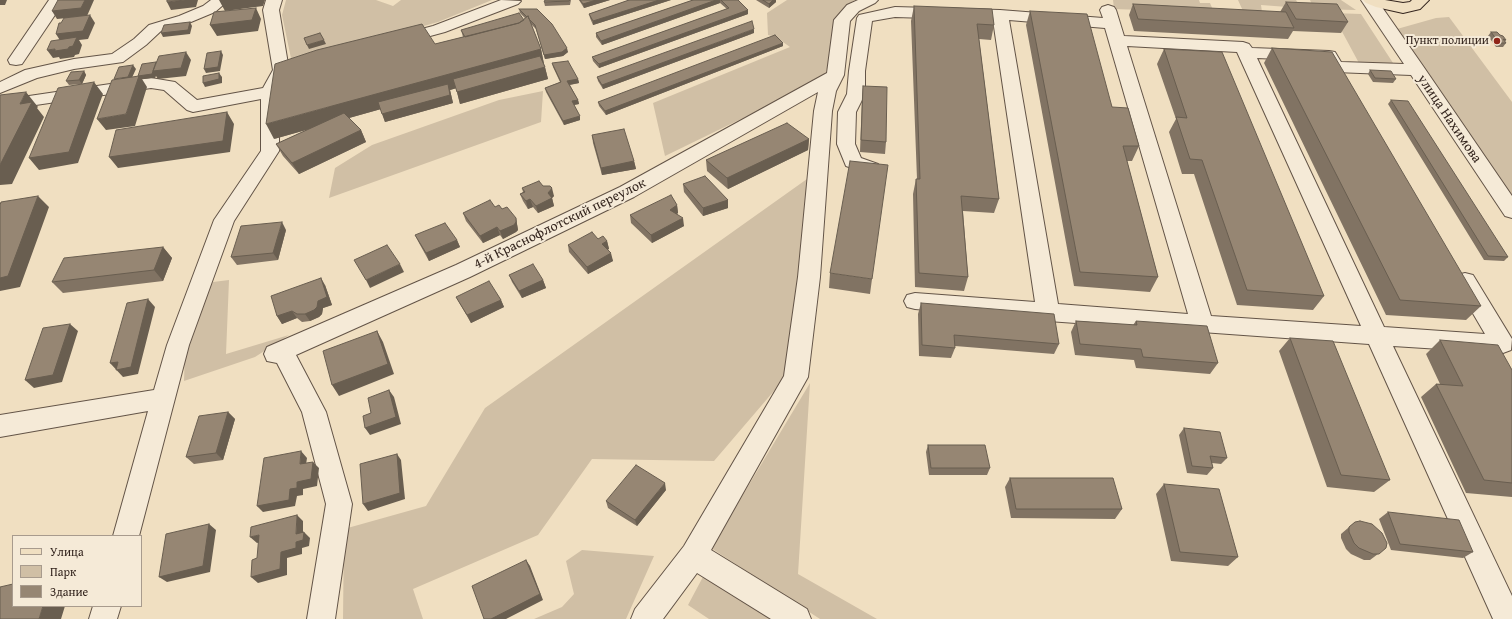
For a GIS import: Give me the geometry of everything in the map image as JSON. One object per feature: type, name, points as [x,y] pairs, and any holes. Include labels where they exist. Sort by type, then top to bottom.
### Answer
[{"type":"main road","points":[[1370,0],[1394,7],[1435,0]]},
{"type":"street","points":[[0,83],[8,61],[57,0]]},
{"type":"street","points":[[0,88],[31,74],[74,64],[117,58],[140,42],[155,28],[185,19],[209,9],[221,0]]},
{"type":"street","points":[[126,535],[178,345],[224,220],[270,151],[270,92],[288,68],[271,10],[274,0]]},
{"type":"street","points":[[645,619],[694,555],[796,377],[809,277],[823,112],[827,91],[835,75],[842,20],[853,8],[870,0]]},
{"type":"street","points":[[933,0],[1111,19],[1243,47],[1508,619]]},
{"type":"street","name":"улица Нахимова","points":[[1370,0],[1511,209]]},
{"type":"street","points":[[379,44],[439,29],[513,1]]},
{"type":"street","points":[[1387,26],[1394,14],[1415,4]]},
{"type":"street","points":[[871,169],[853,162],[846,144],[846,112],[856,94],[857,71],[865,18],[895,12],[1111,19]]},
{"type":"street","points":[[1000,15],[1048,312]]},
{"type":"street","points":[[1111,19],[1202,324]]},
{"type":"street","points":[[1246,53],[1329,56],[1347,87]]},
{"type":"street","points":[[1335,66],[1417,70]]},
{"type":"street","name":"4-й Краснофлотский переулок","points":[[321,619],[339,504],[314,412],[279,353],[463,271],[627,192],[835,75]]},
{"type":"street","points":[[29,101],[151,83],[169,86],[193,106],[270,92]]},
{"type":"street","points":[[915,301],[1202,324],[1503,344],[1454,263]]},
{"type":"street","points":[[0,426],[164,398]]},
{"type":"street","points":[[694,555],[797,619]]},
{"type":"street","points":[[103,619],[107,607]]},
{"type":"green space","points":[[286,0],[376,0],[393,6],[401,0],[492,0],[438,22],[292,63],[282,15]]},
{"type":"green space","points":[[787,0],[855,0],[845,6],[835,23],[829,63],[825,74],[776,102],[665,156],[653,103],[790,47],[776,37],[768,35],[767,13]]},
{"type":"green space","points":[[1113,0],[1199,0],[1200,3],[1210,3],[1213,10],[1198,12],[1114,9]]},
{"type":"green space","points":[[1238,0],[1296,0],[1301,8],[1261,5],[1262,12],[1243,11]]},
{"type":"green space","points":[[1310,0],[1341,0],[1356,10],[1314,9]]},
{"type":"green space","points":[[1332,13],[1361,14],[1395,66],[1360,65]]},
{"type":"green space","points":[[1449,17],[1512,102],[1512,196],[1397,29],[1436,18]]},
{"type":"green space","points":[[543,91],[541,122],[329,198],[335,168],[372,145],[499,100]]},
{"type":"green space","points":[[807,179],[791,371],[714,461],[592,459],[538,535],[413,589],[423,619],[343,619],[344,529],[426,506],[485,408]]},
{"type":"green space","points":[[229,280],[226,354],[289,335],[255,357],[184,381],[185,349],[201,305],[213,282]]},
{"type":"green space","points":[[810,383],[798,574],[877,619],[820,619],[711,548]]},
{"type":"green space","points":[[582,550],[654,556],[626,619],[534,619],[562,607],[574,594],[566,561]]},
{"type":"green space","points":[[704,575],[777,619],[709,619],[688,605]]},
{"type":"building","points":[[58,0],[85,0],[81,8],[52,11]]},
{"type":"building","points":[[167,0],[185,0],[167,2]]},
{"type":"building","points":[[545,0],[570,0],[544,2]]},
{"type":"building","points":[[580,0],[596,0],[583,4]]},
{"type":"building","points":[[629,0],[659,0],[593,21],[589,14]]},
{"type":"building","points":[[693,0],[716,0],[601,41],[596,33]]},
{"type":"building","points":[[721,0],[738,0],[748,10],[599,64],[592,57],[729,8]]},
{"type":"building","points":[[763,0],[773,0],[769,4]]},
{"type":"building","points":[[1286,2],[1337,4],[1348,22],[1296,19]]},
{"type":"building","points":[[1133,4],[1286,12],[1294,28],[1138,19]]},
{"type":"building","points":[[914,6],[992,9],[994,25],[977,24],[999,199],[961,196],[968,277],[919,273],[916,179],[920,179]]},
{"type":"building","points":[[256,8],[252,20],[210,25],[214,12]]},
{"type":"building","points":[[519,9],[537,9],[552,24],[567,48],[562,52],[544,55],[535,25],[528,16],[527,17]]},
{"type":"building","points":[[1030,11],[1087,14],[1112,107],[1128,108],[1139,146],[1123,146],[1158,277],[1080,272]]},
{"type":"building","points":[[519,13],[524,20],[519,23],[465,37],[461,30]]},
{"type":"building","points":[[90,15],[83,31],[56,34],[59,23],[61,23],[64,18]]},
{"type":"building","points":[[528,16],[541,49],[266,124],[275,64],[317,50],[422,24],[435,44],[519,23]]},
{"type":"building","points":[[752,21],[754,29],[602,85],[597,77]]},
{"type":"building","points":[[190,22],[188,30],[161,33],[164,25]]},
{"type":"building","points":[[1491,32],[1497,32],[1503,36],[1506,43],[1499,43]]},
{"type":"building","points":[[320,33],[324,40],[307,45],[304,38]]},
{"type":"building","points":[[775,35],[783,43],[605,111],[598,102]]},
{"type":"building","points":[[77,37],[73,46],[69,47],[68,49],[55,51],[55,49],[47,50],[51,41]]},
{"type":"building","points":[[1272,48],[1332,52],[1481,306],[1400,300]]},
{"type":"building","points":[[1164,49],[1222,52],[1324,296],[1247,290],[1202,160],[1190,159],[1176,117],[1187,118]]},
{"type":"building","points":[[221,51],[218,67],[204,69],[207,53]]},
{"type":"building","points":[[186,52],[181,68],[153,71],[159,56]]},
{"type":"building","points":[[540,56],[545,67],[457,92],[453,79]]},
{"type":"building","points":[[568,61],[578,79],[567,81],[578,100],[572,101],[580,116],[563,121],[545,88],[561,82],[552,63]]},
{"type":"building","points":[[156,62],[152,74],[138,76],[142,64]]},
{"type":"building","points":[[133,65],[128,77],[114,79],[119,67]]},
{"type":"building","points":[[1370,70],[1391,71],[1396,79],[1375,78]]},
{"type":"building","points":[[84,71],[79,80],[66,81],[71,72]]},
{"type":"building","points":[[219,73],[219,79],[203,83],[203,76]]},
{"type":"building","points":[[139,76],[126,114],[97,119],[112,80]]},
{"type":"building","points":[[94,82],[69,152],[29,158],[58,88]]},
{"type":"building","points":[[448,84],[450,95],[382,114],[378,102]]},
{"type":"building","points":[[863,86],[887,87],[886,142],[861,140]]},
{"type":"building","points":[[26,92],[20,104],[32,102],[0,165],[0,95]]},
{"type":"building","points":[[1391,100],[1408,101],[1508,257],[1488,256]]},
{"type":"building","points":[[227,112],[223,141],[109,157],[116,130]]},
{"type":"building","points":[[344,113],[361,130],[292,163],[276,144]]},
{"type":"building","points":[[787,123],[809,139],[727,178],[706,160]]},
{"type":"building","points":[[624,129],[634,161],[601,168],[592,135]]},
{"type":"building","points":[[850,161],[888,165],[872,279],[830,273]]},
{"type":"building","points":[[705,176],[728,200],[703,208],[683,184]]},
{"type":"building","points":[[539,181],[543,186],[550,186],[552,188],[548,193],[552,198],[536,206],[530,199],[526,201],[520,194],[525,192],[522,188]]},
{"type":"building","points":[[671,195],[677,205],[670,210],[683,218],[651,235],[630,215]]},
{"type":"building","points":[[38,196],[8,276],[0,278],[1,202]]},
{"type":"building","points":[[490,200],[495,207],[499,205],[502,209],[507,207],[516,218],[516,222],[514,225],[500,231],[497,227],[480,236],[463,213]]},
{"type":"building","points":[[282,222],[273,253],[231,257],[241,226]]},
{"type":"building","points":[[445,223],[457,240],[426,253],[415,235]]},
{"type":"building","points":[[592,232],[598,239],[603,236],[607,241],[602,244],[611,253],[587,267],[568,245]]},
{"type":"building","points":[[387,245],[400,264],[366,280],[354,260]]},
{"type":"building","points":[[163,247],[154,270],[52,282],[64,258]]},
{"type":"building","points":[[533,264],[543,280],[519,291],[509,275]]},
{"type":"building","points":[[321,278],[327,297],[318,301],[317,307],[314,310],[305,314],[297,314],[292,311],[277,316],[271,296]]},
{"type":"building","points":[[489,281],[501,300],[467,315],[456,297]]},
{"type":"building","points":[[148,299],[131,367],[116,370],[118,362],[110,363],[127,303]]},
{"type":"building","points":[[921,303],[1054,314],[1059,344],[954,335],[955,348],[922,345]]},
{"type":"building","points":[[1076,321],[1137,325],[1136,321],[1207,326],[1218,363],[1143,357],[1141,349],[1080,344]]},
{"type":"building","points":[[70,324],[53,375],[25,380],[43,328]]},
{"type":"building","points":[[377,331],[388,364],[332,385],[323,351]]},
{"type":"building","points":[[1290,338],[1333,341],[1390,480],[1341,475]]},
{"type":"building","points":[[1440,340],[1498,345],[1512,370],[1512,483],[1484,480],[1436,384],[1463,386]]},
{"type":"building","points":[[389,390],[396,417],[365,428],[363,416],[371,413],[368,398]]},
{"type":"building","points":[[228,412],[216,453],[186,457],[199,416]]},
{"type":"building","points":[[1184,428],[1220,432],[1227,458],[1210,456],[1213,468],[1192,466]]},
{"type":"building","points":[[928,445],[985,445],[990,468],[931,468]]},
{"type":"building","points":[[301,451],[300,464],[313,462],[311,479],[297,482],[297,488],[290,489],[289,500],[257,506],[264,458]]},
{"type":"building","points":[[397,454],[400,493],[363,504],[360,464]]},
{"type":"building","points":[[636,465],[665,483],[635,520],[606,501]]},
{"type":"building","points":[[1010,478],[1113,478],[1122,509],[1016,509]]},
{"type":"building","points":[[1164,484],[1219,489],[1238,557],[1180,552]]},
{"type":"building","points":[[1388,512],[1459,520],[1473,552],[1400,544]]},
{"type":"building","points":[[297,515],[296,534],[304,532],[303,540],[296,542],[296,548],[281,552],[280,569],[251,577],[252,560],[257,558],[259,535],[250,537],[251,527]]},
{"type":"building","points":[[1360,521],[1372,524],[1382,533],[1387,543],[1386,548],[1379,554],[1373,554],[1359,548],[1354,543],[1349,532],[1349,527],[1355,522]]},
{"type":"building","points":[[209,524],[203,566],[159,577],[166,534]]},
{"type":"building","points":[[526,560],[540,594],[491,619],[484,619],[472,586]]},
{"type":"building","points":[[12,584],[12,607],[43,607],[39,619],[0,619],[0,587]]},
{"type":"place","name":"Пункт полиции","points":[[1497,41]]}]
